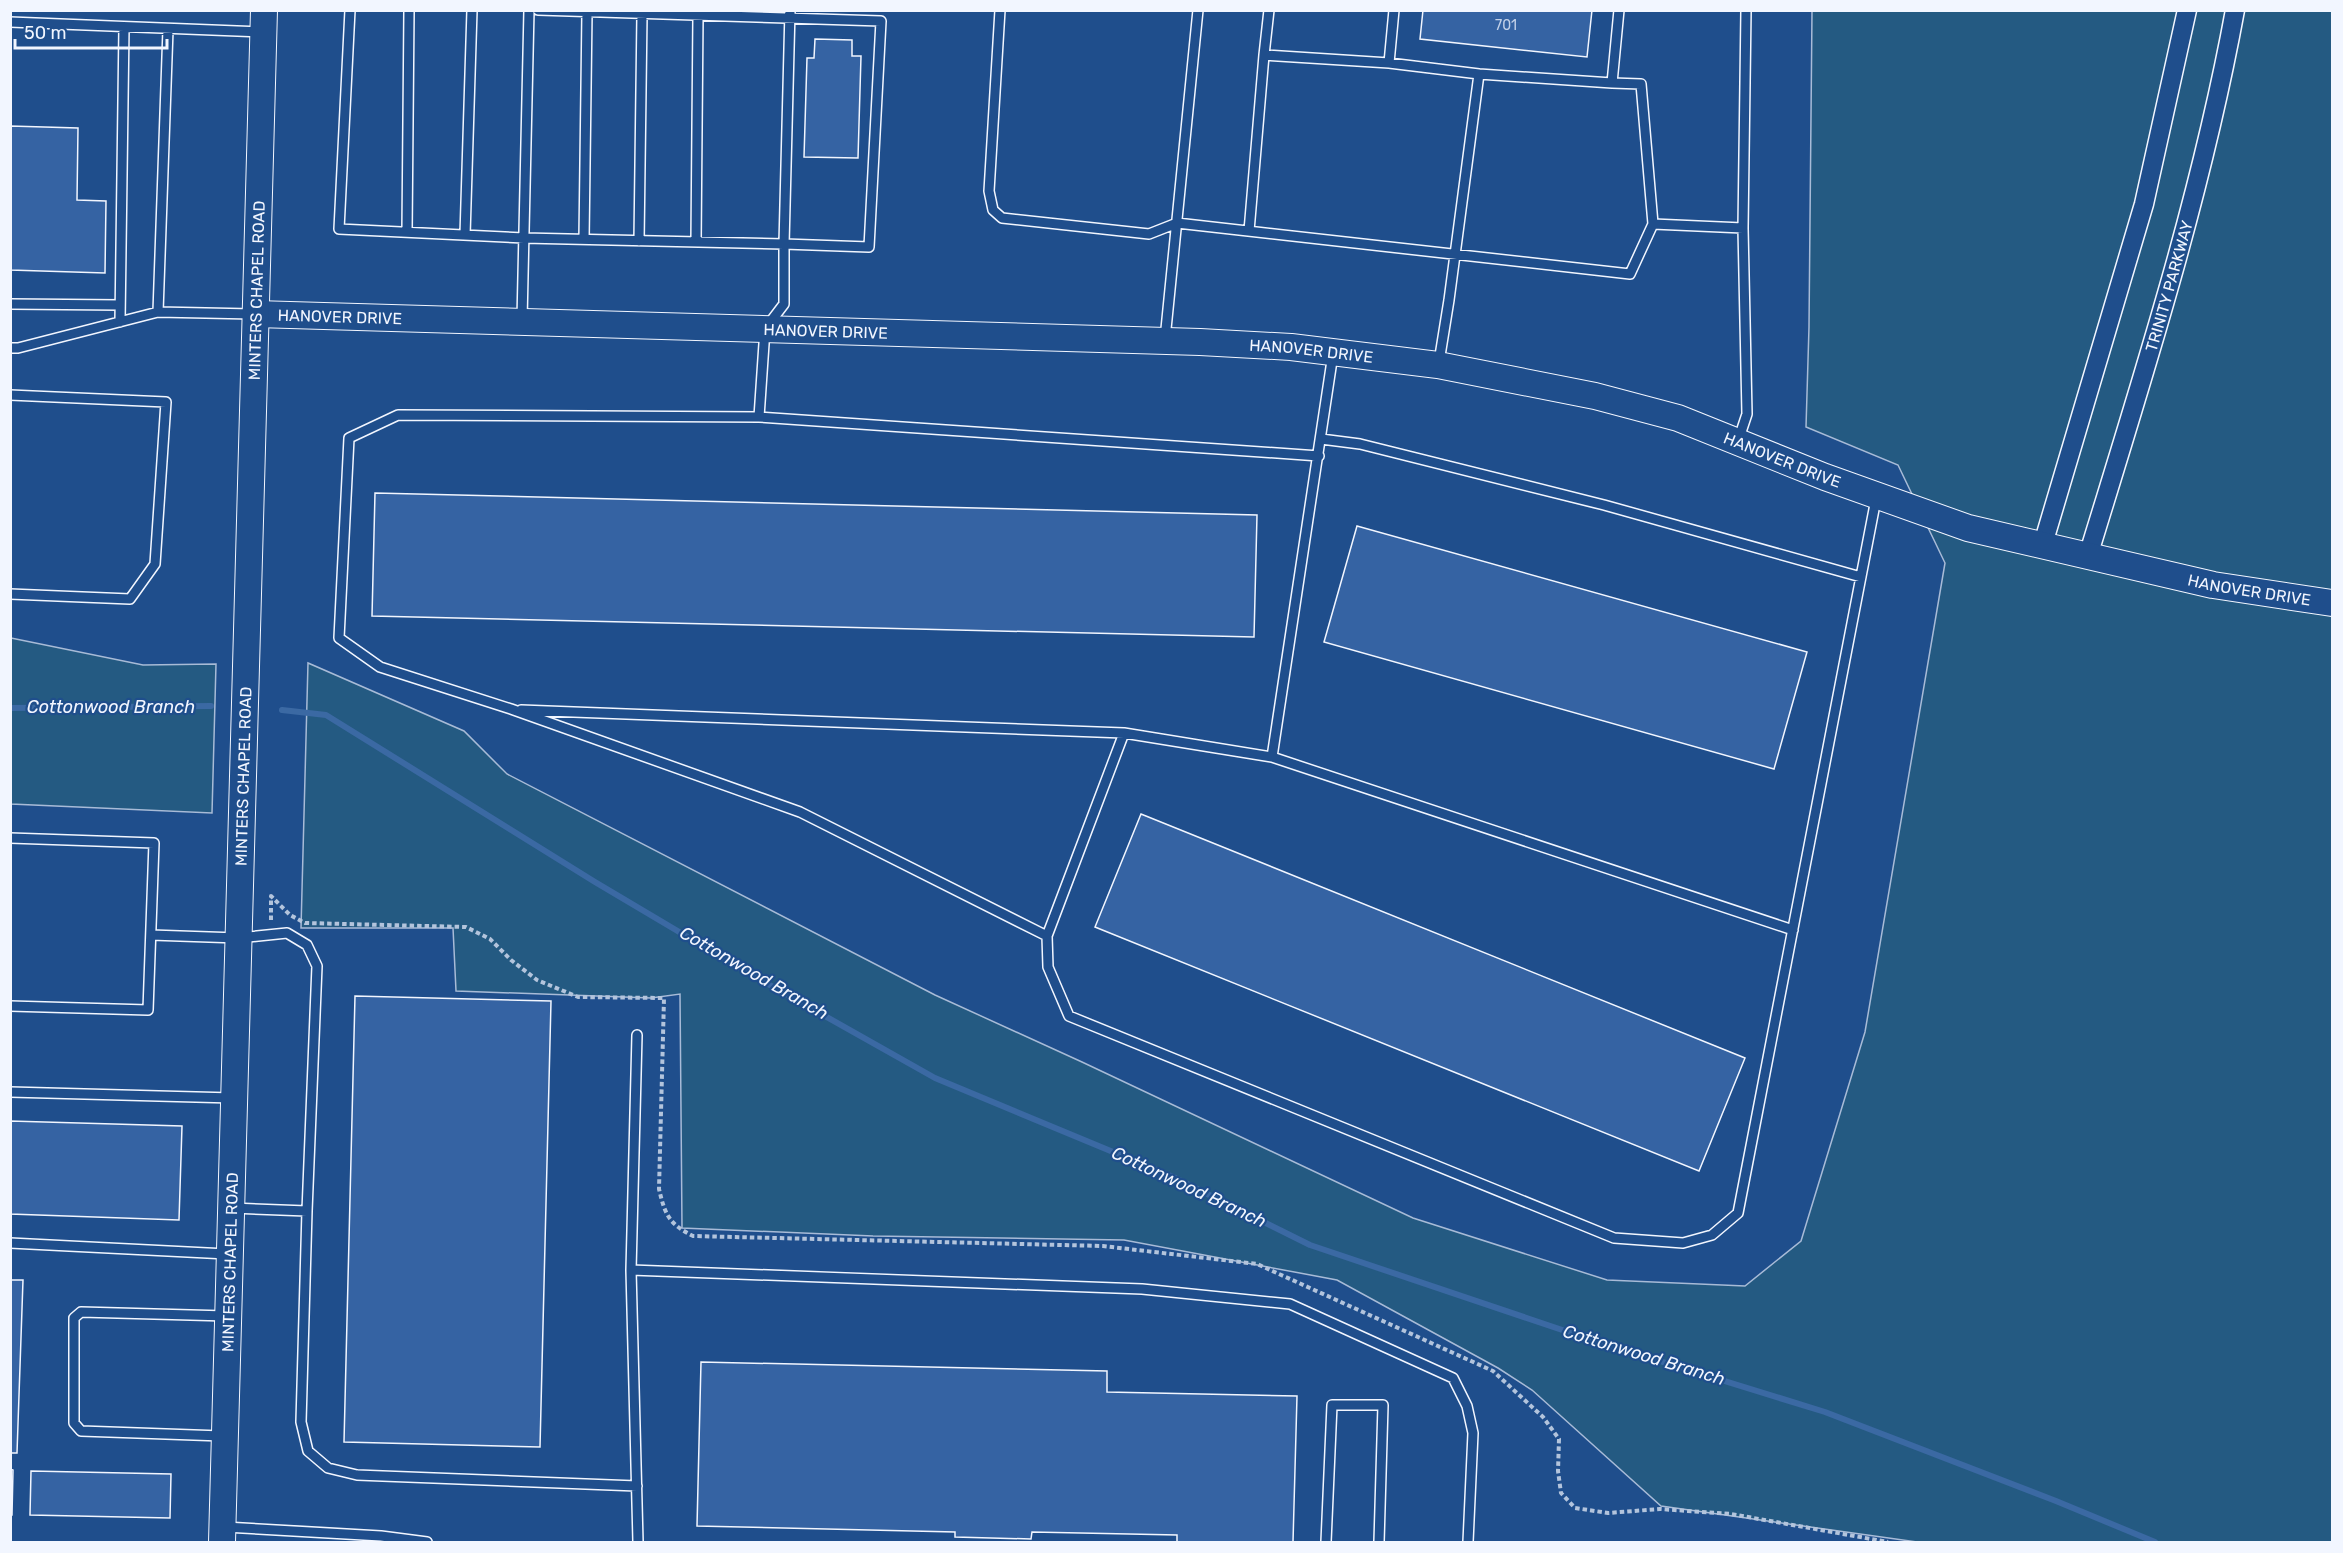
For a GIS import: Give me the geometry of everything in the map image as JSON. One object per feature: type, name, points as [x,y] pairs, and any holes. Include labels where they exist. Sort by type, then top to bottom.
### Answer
[{"type":"street","points":[[2043,544],[2144,204],[2187,10]]},
{"type":"street","name":"TRINITY PARKWAY","points":[[2088,556],[2174,274],[2225,66],[2235,10]]},
{"type":"street","name":"MINTERS CHAPEL ROAD","points":[[222,1535],[264,21]]},
{"type":"street","name":"HANOVER DRIVE","points":[[256,314],[1165,341],[1291,347],[1438,365],[1595,396],[1678,418],[1877,496],[1968,528],[2212,585],[2332,603]]},
{"type":"lane","points":[[350,10],[339,229],[524,238],[869,247],[881,21],[790,14],[698,15],[538,10]]},
{"type":"lane","points":[[407,232],[410,10]]},
{"type":"lane","points":[[465,235],[472,10]]},
{"type":"lane","points":[[522,322],[529,10]]},
{"type":"lane","points":[[1000,10],[989,191],[993,210],[1002,218],[1149,234],[1177,223],[1629,274],[1653,224],[1641,84],[1479,74],[1389,63],[1264,55]]},
{"type":"lane","points":[[1165,341],[1198,10]]},
{"type":"lane","points":[[1249,231],[1269,10]]},
{"type":"lane","points":[[1389,63],[1394,10]]},
{"type":"lane","points":[[1612,83],[1619,10]]},
{"type":"lane","points":[[1738,441],[1747,414],[1743,228],[1746,10]]},
{"type":"lane","points":[[584,239],[587,12]]},
{"type":"lane","points":[[639,241],[642,14]]},
{"type":"lane","points":[[759,417],[765,329],[784,304],[790,14]]},
{"type":"lane","points":[[696,242],[698,15]]},
{"type":"lane","points":[[10,21],[168,29],[264,21]]},
{"type":"lane","points":[[120,322],[124,27]]},
{"type":"lane","points":[[158,312],[168,29]]},
{"type":"lane","points":[[1438,365],[1479,74]]},
{"type":"lane","points":[[1653,224],[1743,228]]},
{"type":"lane","points":[[10,304],[120,305]]},
{"type":"lane","points":[[10,348],[18,348],[158,312],[256,314]]},
{"type":"lane","points":[[1272,757],[1333,352]]},
{"type":"lane","points":[[10,395],[166,402],[155,564],[130,599],[10,594]]},
{"type":"lane","points":[[1047,936],[800,812],[512,709],[380,667],[339,638],[349,438],[398,415],[759,417],[1319,456]]},
{"type":"lane","points":[[1321,439],[1360,444],[1592,502],[1862,577]]},
{"type":"lane","points":[[1124,733],[1047,936],[1048,967],[1069,1016],[1614,1238],[1683,1243],[1713,1235],[1738,1213],[1877,496]]},
{"type":"lane","points":[[512,709],[1124,733],[1272,757],[1793,930]]},
{"type":"lane","points":[[10,838],[154,843],[148,1010],[10,1006]]},
{"type":"lane","points":[[151,935],[238,938],[287,933],[307,945],[317,966],[301,1422],[308,1451],[328,1468],[357,1475],[637,1486]]},
{"type":"lane","points":[[637,1035],[631,1270],[638,1542]]},
{"type":"lane","points":[[10,1092],[234,1098]]},
{"type":"lane","points":[[231,1208],[307,1211]]},
{"type":"lane","points":[[10,1243],[230,1254]]},
{"type":"lane","points":[[631,1270],[1142,1289],[1290,1304],[1453,1378],[1467,1406],[1473,1433],[1468,1542]]},
{"type":"lane","points":[[225,1436],[81,1431],[74,1424],[74,1318],[81,1312],[228,1316]]},
{"type":"lane","points":[[1326,1542],[1332,1405],[1383,1404],[1379,1542]]},
{"type":"lane","points":[[222,1535],[381,1536],[427,1542]]},
{"type":"path","points":[[270,935],[271,896],[290,915],[305,923],[466,927],[490,939],[511,960],[537,980],[578,997],[664,998],[659,1189],[664,1212],[677,1228],[693,1236],[1102,1246],[1257,1264],[1493,1371],[1543,1417],[1559,1439],[1558,1471],[1561,1493],[1575,1508],[1608,1513],[1660,1509],[1731,1514],[1888,1542]]},
{"type":"shaded area","points":[[1812,11],[2332,11],[2332,1542],[1917,1542],[1661,1506],[1532,1390],[1498,1368],[1337,1280],[1124,1240],[873,1236],[682,1228],[680,994],[651,998],[456,991],[453,928],[301,928],[308,663],[464,731],[507,774],[935,995],[1413,1218],[1607,1280],[1745,1286],[1801,1241],[1865,1032],[1945,563],[1898,465],[1806,427]]},
{"type":"shaded area","points":[[11,638],[143,665],[216,664],[212,813],[11,804]]},
{"type":"building","points":[[1423,10],[1592,10],[1587,57],[1420,39]]},
{"type":"building","points":[[815,39],[852,40],[852,56],[861,56],[858,158],[804,157],[807,58],[814,58]]},
{"type":"building","points":[[10,126],[78,128],[77,200],[106,201],[105,273],[10,270]]},
{"type":"building","points":[[375,493],[1257,515],[1254,637],[372,616]]},
{"type":"building","points":[[1357,526],[1807,652],[1774,769],[1324,642]]},
{"type":"building","points":[[1141,814],[1745,1058],[1699,1171],[1095,927]]},
{"type":"building","points":[[355,996],[551,1001],[540,1447],[344,1442]]},
{"type":"building","points":[[10,1121],[182,1126],[179,1220],[10,1214]]},
{"type":"building","points":[[10,1280],[23,1280],[17,1453],[10,1453]]},
{"type":"building","points":[[701,1362],[1107,1371],[1107,1392],[1297,1396],[1293,1542],[1177,1542],[1177,1535],[1032,1532],[1031,1539],[955,1537],[955,1532],[697,1526]]},
{"type":"building","points":[[10,1469],[13,1470],[12,1515],[10,1515]]},
{"type":"building","points":[[31,1471],[171,1474],[170,1518],[30,1515]]},
{"type":"waterway","name":"Cottonwood Branch","points":[[10,708],[211,706]]},
{"type":"waterway","name":"Cottonwood Branch","points":[[282,710],[326,715],[595,882],[745,971],[935,1078],[1171,1176],[1310,1245],[1595,1341],[1825,1412],[2056,1501],[2155,1542]]}]
